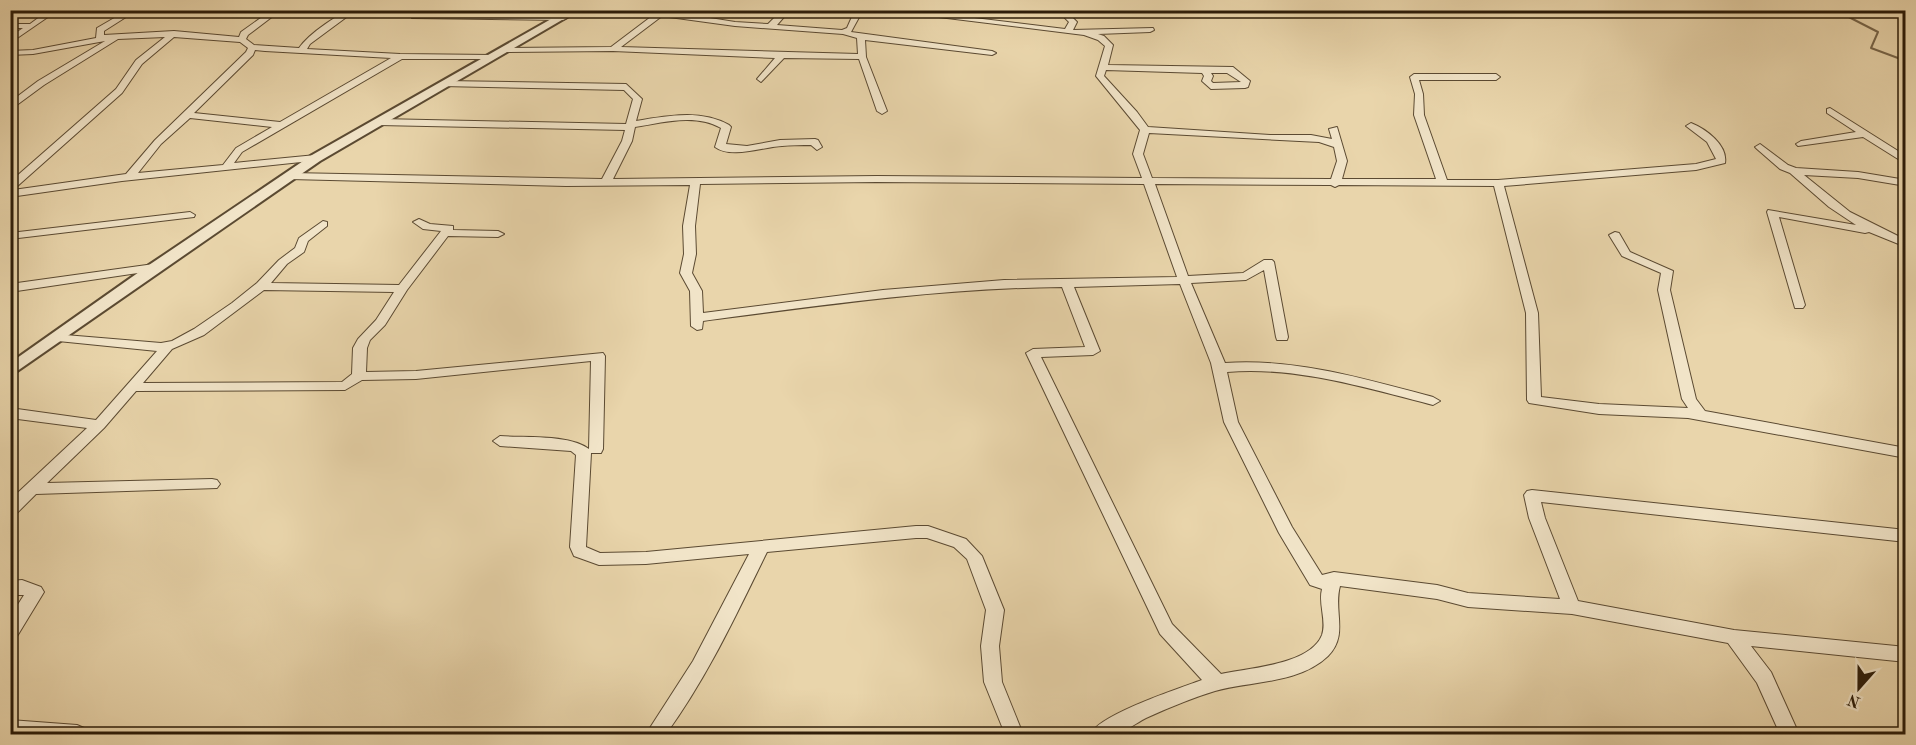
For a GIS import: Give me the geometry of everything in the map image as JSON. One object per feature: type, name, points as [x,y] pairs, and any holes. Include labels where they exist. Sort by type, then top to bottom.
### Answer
[{"type":"street","points":[[10,41],[35,26],[48,13],[55,10]]},
{"type":"street","points":[[104,39],[98,35],[100,30],[134,10]]},
{"type":"street","points":[[242,39],[244,34],[278,10]]},
{"type":"street","points":[[301,51],[308,42],[353,10]]},
{"type":"street","points":[[420,10],[415,16],[563,18]]},
{"type":"street","points":[[10,371],[154,268],[316,158],[574,10]]},
{"type":"street","points":[[770,27],[787,10]]},
{"type":"street","points":[[843,32],[850,29],[859,10]]},
{"type":"street","points":[[885,10],[1068,32],[1150,30]]},
{"type":"street","points":[[961,19],[984,10]]},
{"type":"street","points":[[1060,10],[1073,21],[1068,32]]},
{"type":"street","points":[[613,49],[662,12],[770,27],[843,32],[861,37],[992,53]]},
{"type":"street","points":[[10,26],[35,26]]},
{"type":"street","points":[[10,53],[33,52],[119,37],[174,33],[242,39],[252,47],[301,51],[400,56],[492,57]]},
{"type":"street","points":[[10,188],[119,91],[139,62],[174,33]]},
{"type":"street","points":[[1086,33],[1101,38],[1109,45],[1100,76],[1145,130],[1294,139],[1309,135],[1338,145]]},
{"type":"street","points":[[10,107],[41,83],[119,37]]},
{"type":"street","points":[[861,37],[862,57],[882,111]]},
{"type":"street","points":[[129,178],[158,142],[250,53],[252,47]]},
{"type":"street","points":[[504,50],[613,49],[862,57]]},
{"type":"street","points":[[525,59],[533,50]]},
{"type":"street","points":[[226,168],[239,150],[400,56]]},
{"type":"street","points":[[761,79],[781,56]]},
{"type":"street","points":[[1102,67],[1230,70],[1246,81],[1245,85],[1211,86],[1206,81],[1209,76],[1204,71]]},
{"type":"street","points":[[1443,184],[1419,115],[1419,94],[1414,77],[1496,77]]},
{"type":"street","points":[[445,84],[626,87],[638,99],[627,141],[606,182]]},
{"type":"street","points":[[10,92],[27,94]]},
{"type":"street","points":[[1830,111],[1905,161]]},
{"type":"street","points":[[189,114],[283,125]]},
{"type":"street","points":[[379,122],[631,126],[672,120],[709,120],[726,127],[720,147],[747,149],[780,143],[815,142],[818,147]]},
{"type":"street","points":[[290,176],[606,182],[877,179],[1335,184],[1498,183],[1696,168],[1721,161],[1719,148],[1705,133],[1691,126]]},
{"type":"street","points":[[1334,129],[1342,161],[1335,184]]},
{"type":"street","points":[[1145,130],[1137,154],[1219,368],[1231,422],[1307,569],[1328,586],[1437,592],[1468,600],[1572,607],[1734,637],[1905,656]]},
{"type":"street","points":[[1801,144],[1865,134]]},
{"type":"street","points":[[1760,147],[1784,167],[1794,171],[1858,175],[1905,183]]},
{"type":"street","points":[[10,194],[129,178],[316,158]]},
{"type":"street","points":[[1794,171],[1822,198],[1876,232],[1905,244]]},
{"type":"street","points":[[695,182],[696,196],[689,226],[690,254],[686,273],[696,291],[697,322],[884,294],[1004,284],[1161,282],[1246,276],[1268,262],[1282,338]]},
{"type":"street","points":[[1498,183],[1532,313],[1534,400],[1599,409],[1700,415],[1905,453]]},
{"type":"street","points":[[1799,305],[1772,212],[1876,232]]},
{"type":"street","points":[[10,236],[190,215]]},
{"type":"street","points":[[359,376],[360,348],[364,339],[381,322],[402,289],[449,228],[427,226],[419,222]]},
{"type":"street","points":[[10,510],[99,425],[167,347],[199,332],[261,286],[283,262],[300,250],[309,234],[323,224]]},
{"type":"street","points":[[447,232],[498,234]]},
{"type":"street","points":[[1615,235],[1626,254],[1667,271],[1664,290],[1689,399],[1700,415]]},
{"type":"street","points":[[10,288],[154,268]]},
{"type":"street","points":[[1067,283],[1093,351],[1033,352],[1166,629],[1216,683]]},
{"type":"street","points":[[261,286],[402,289]]},
{"type":"street","points":[[58,337],[167,347]]},
{"type":"street","points":[[132,387],[345,386],[359,376],[416,375],[598,356],[596,449]]},
{"type":"street","points":[[1219,368],[1250,366],[1324,376],[1433,401]]},
{"type":"street","points":[[10,413],[99,425]]},
{"type":"street","points":[[500,441],[575,446],[584,453],[578,547],[580,552],[599,559],[646,558],[928,532],[966,548],[974,556],[996,610],[990,662],[993,682],[1014,735]]},
{"type":"street","points":[[31,489],[212,484]]},
{"type":"street","points":[[1572,607],[1536,518],[1532,495],[1558,496],[1905,537]]},
{"type":"street","points":[[655,735],[683,698],[714,645],[761,547]]},
{"type":"street","points":[[1100,735],[1136,713],[1216,683],[1282,669],[1307,660],[1323,648],[1332,628],[1328,586]]},
{"type":"street","points":[[10,588],[22,587],[35,592],[10,633]]},
{"type":"street","points":[[1734,637],[1764,678],[1790,735]]},
{"type":"street","points":[[10,728],[77,735]]},
{"type":"waterway","points":[[1841,10],[1837,11],[1878,32],[1871,48],[1906,61]]}]
